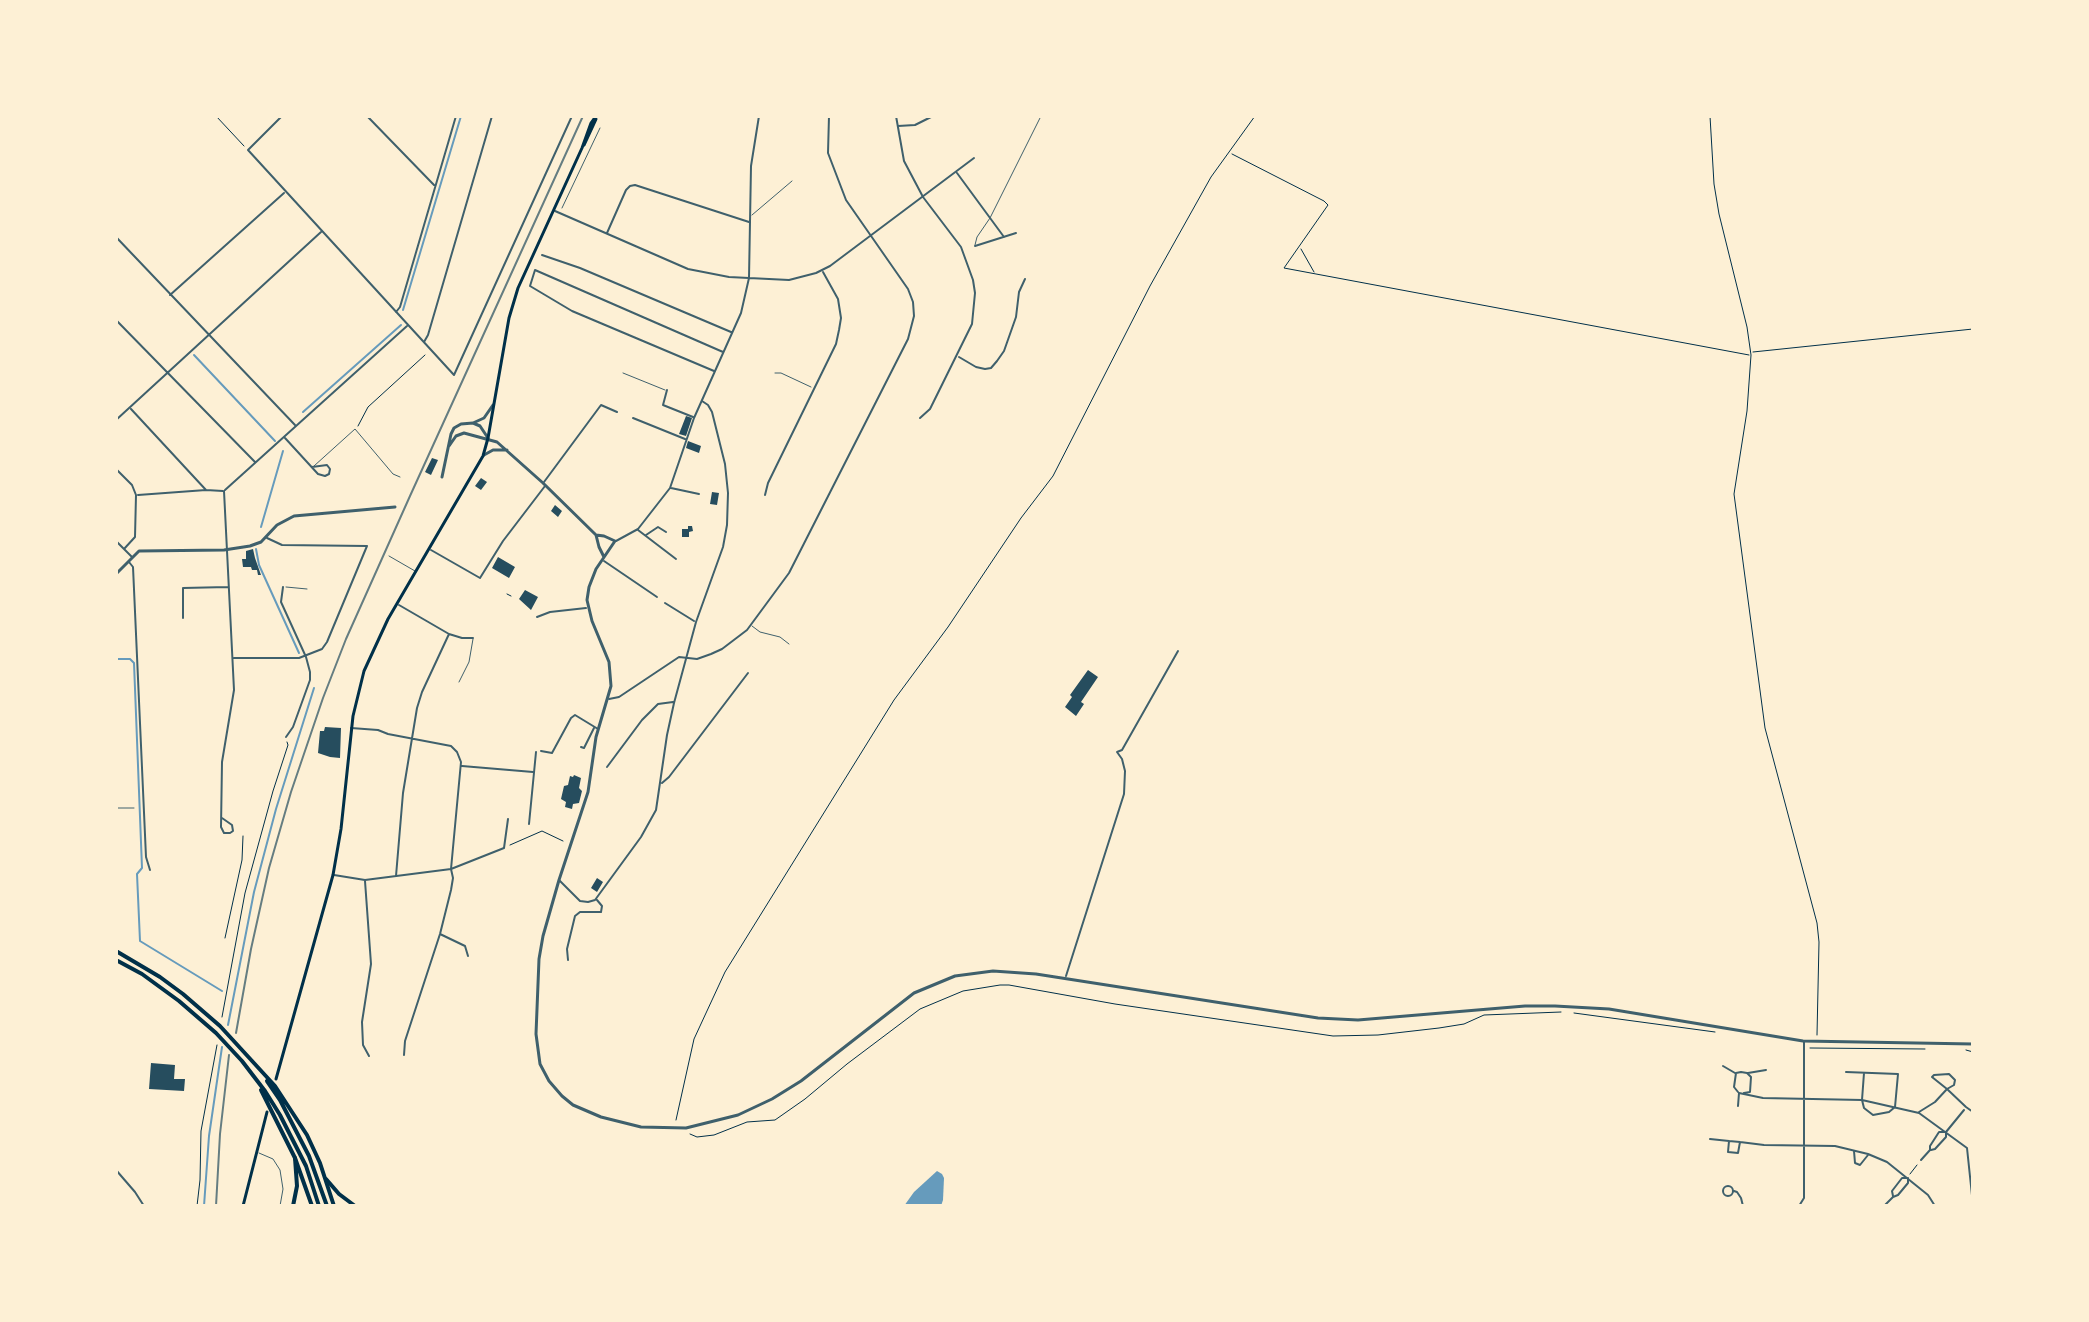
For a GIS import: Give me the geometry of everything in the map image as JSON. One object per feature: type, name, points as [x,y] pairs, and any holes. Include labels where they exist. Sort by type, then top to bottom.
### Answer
[{"type":"highway","points":[[116,951],[160,977],[219,1021],[307,1135],[334,1206]]},
{"type":"highway","points":[[116,960],[179,1001],[211,1028],[255,1077],[306,1166],[319,1206]]},
{"type":"highway","points":[[288,1110],[327,1206]]},
{"type":"highway","points":[[278,1117],[312,1206]]},
{"type":"highway","points":[[293,1206],[297,1191],[295,1158]]},
{"type":"highway","points":[[326,1179],[355,1206]]},
{"type":"main road","points":[[276,1079],[333,875],[340,840],[351,728],[364,671],[396,603],[483,456],[514,301],[596,116],[595,125],[582,148]]},
{"type":"main road","points":[[243,1206],[267,1112]]},
{"type":"street","points":[[282,116],[248,150],[454,375],[572,116]]},
{"type":"street","points":[[367,116],[435,186]]},
{"type":"street","points":[[395,313],[400,307],[456,116]]},
{"type":"street","points":[[423,343],[428,335],[492,116]]},
{"type":"street","points":[[588,751],[582,747],[596,728],[608,699],[611,669],[588,608],[587,595],[591,581],[615,541],[638,529],[670,488],[694,418],[744,304],[749,278],[751,166],[759,116]]},
{"type":"street","points":[[608,699],[619,697],[679,657],[697,659],[722,649],[751,625],[789,573],[908,339],[914,316],[913,302],[908,289],[846,200],[828,153],[829,116]]},
{"type":"street","points":[[896,116],[904,161],[923,197],[959,242],[973,280],[975,308],[972,324],[930,409],[920,418]]},
{"type":"street","points":[[897,126],[915,125],[933,116]]},
{"type":"street","points":[[554,210],[688,269],[729,277],[789,280],[823,270],[974,158]]},
{"type":"street","points":[[956,172],[1004,237]]},
{"type":"street","points":[[607,234],[626,190],[635,185],[749,222]]},
{"type":"street","points":[[170,295],[285,193]]},
{"type":"street","points":[[116,420],[322,231]]},
{"type":"street","points":[[975,246],[1016,233]]},
{"type":"street","points":[[116,237],[295,425]]},
{"type":"street","points":[[542,255],[733,333]]},
{"type":"street","points":[[715,372],[572,311],[530,286],[535,270],[724,353]]},
{"type":"street","points":[[765,495],[836,344],[841,318],[838,299],[823,270]]},
{"type":"street","points":[[958,356],[976,367],[991,368],[1004,351],[1025,279]]},
{"type":"street","points":[[116,320],[256,462]]},
{"type":"street","points":[[136,495],[224,491],[407,325]]},
{"type":"street","points":[[667,390],[663,405],[694,418]]},
{"type":"street","points":[[442,477],[454,428],[481,420],[495,399]]},
{"type":"street","points":[[559,880],[580,901],[597,899],[651,821],[658,804],[674,703],[696,622],[723,547],[728,511],[725,464],[712,412],[702,401]]},
{"type":"street","points":[[428,548],[480,578],[501,543],[601,405],[617,412]]},
{"type":"street","points":[[130,408],[206,490]]},
{"type":"street","points":[[633,418],[686,440]]},
{"type":"street","points":[[473,423],[480,426],[488,438]]},
{"type":"street","points":[[449,446],[461,433],[497,442],[596,535],[604,558],[657,597]]},
{"type":"street","points":[[284,437],[312,467]]},
{"type":"street","points":[[483,456],[493,450],[507,450]]},
{"type":"street","points":[[116,469],[132,485],[136,495],[135,537],[124,549]]},
{"type":"street","points":[[670,488],[699,494]]},
{"type":"street","points":[[222,818],[222,762],[234,693],[224,491]]},
{"type":"street","points":[[116,574],[142,550],[227,550],[254,545],[277,525],[294,516],[395,507]]},
{"type":"street","points":[[646,536],[658,527],[666,532]]},
{"type":"street","points":[[638,529],[676,559]]},
{"type":"street","points":[[596,535],[615,541]]},
{"type":"street","points":[[233,658],[306,657],[325,646],[367,546],[282,545],[266,537]]},
{"type":"street","points":[[116,541],[133,567],[146,857],[150,870]]},
{"type":"street","points":[[183,618],[183,588],[229,587]]},
{"type":"street","points":[[283,587],[281,602],[310,672],[293,727],[286,737]]},
{"type":"street","points":[[396,603],[449,634],[473,638]]},
{"type":"street","points":[[665,603],[696,622]]},
{"type":"street","points":[[537,617],[550,612],[588,608]]},
{"type":"street","points":[[396,876],[403,793],[417,708],[449,634]]},
{"type":"street","points":[[1066,978],[1124,794],[1125,771],[1117,752],[1122,750],[1178,651]]},
{"type":"street","points":[[661,783],[669,777],[748,673]]},
{"type":"street","points":[[607,767],[658,704],[674,703]]},
{"type":"street","points":[[541,751],[552,753],[575,715],[596,728]]},
{"type":"street","points":[[351,728],[378,730],[451,746],[459,756],[461,766],[451,890],[405,1041],[404,1055]]},
{"type":"street","points":[[596,728],[588,792],[545,925],[539,959],[536,1034],[540,1064],[562,1096],[587,1112],[613,1121],[641,1127],[686,1128],[738,1115],[801,1081],[905,999],[943,979],[979,972],[1000,971],[1066,978],[1318,1018],[1358,1020],[1555,1006],[1609,1009],[1803,1041],[1973,1044]]},
{"type":"street","points":[[529,824],[536,752]]},
{"type":"street","points":[[461,766],[533,772]]},
{"type":"street","points":[[333,875],[365,880],[451,869],[504,848],[508,819]]},
{"type":"street","points":[[365,880],[371,964],[362,1022],[363,1045],[369,1056]]},
{"type":"street","points":[[568,960],[567,949],[575,916],[582,912],[601,912],[602,906],[597,899]]},
{"type":"street","points":[[440,934],[465,946],[468,956]]},
{"type":"street","points":[[1799,1206],[1804,1198],[1803,1041]]},
{"type":"street","points":[[1723,1066],[1736,1073],[1766,1070]]},
{"type":"street","points":[[1846,1072],[1898,1074],[1895,1107],[1889,1112],[1873,1115],[1864,1108],[1864,1073]]},
{"type":"street","points":[[1736,1073],[1734,1087],[1741,1093],[1763,1098],[1862,1100],[1919,1113],[1967,1148],[1973,1205]]},
{"type":"street","points":[[1741,1093],[1750,1092],[1751,1077],[1747,1073]]},
{"type":"street","points":[[1919,1113],[1935,1102],[1947,1089],[1954,1085],[1954,1077],[1949,1074],[1932,1077],[1947,1089],[1973,1112]]},
{"type":"street","points":[[1738,1106],[1741,1093]]},
{"type":"street","points":[[1930,1150],[1946,1137],[1946,1132],[1964,1110]]},
{"type":"street","points":[[1921,1160],[1939,1132],[1946,1132]]},
{"type":"street","points":[[1735,1134],[1728,1152],[1738,1153],[1740,1142]]},
{"type":"street","points":[[1710,1139],[1764,1145],[1835,1146],[1868,1154],[1909,1176],[1928,1195],[1934,1206]]},
{"type":"street","points":[[1967,1148],[1973,1145]]},
{"type":"street","points":[[1854,1151],[1855,1163],[1860,1165],[1868,1154]]},
{"type":"street","points":[[116,1170],[144,1206]]},
{"type":"street","points":[[1884,1206],[1908,1183],[1909,1176]]},
{"type":"street","points":[[1893,1197],[1892,1191],[1902,1178],[1909,1176]]},
{"type":"street","points":[[1733,1191],[1737,1192],[1743,1206]]},
{"type":"lane","points":[[975,246],[1041,116]]},
{"type":"lane","points":[[562,208],[600,128]]},
{"type":"lane","points":[[750,215],[754,215],[792,181]]},
{"type":"lane","points":[[623,373],[667,390]]},
{"type":"lane","points":[[775,373],[813,389]]},
{"type":"lane","points":[[312,467],[355,429],[393,474],[400,477]]},
{"type":"lane","points":[[367,546],[372,547]]},
{"type":"lane","points":[[389,556],[416,571]]},
{"type":"lane","points":[[283,587],[307,589]]},
{"type":"lane","points":[[751,625],[789,644]]},
{"type":"lane","points":[[459,682],[469,662],[473,638]]},
{"type":"lane","points":[[116,808],[134,808]]},
{"type":"lane","points":[[256,1152],[273,1159],[280,1170],[283,1189],[280,1206]]},
{"type":"path","points":[[216,116],[248,150]]},
{"type":"path","points":[[675,1121],[694,1039],[725,972],[894,700],[1053,476],[1150,286],[1211,177],[1255,116]]},
{"type":"path","points":[[1710,116],[1719,214],[1751,354],[1747,411],[1734,494],[1765,728],[1817,923],[1817,1034]]},
{"type":"path","points":[[1230,153],[1328,205],[1284,268],[1751,354],[1973,329]]},
{"type":"path","points":[[1300,246],[1315,275]]},
{"type":"path","points":[[355,429],[368,407],[430,350]]},
{"type":"path","points":[[507,594],[511,596]]},
{"type":"path","points":[[219,1021],[245,893],[288,745],[286,737]]},
{"type":"path","points":[[504,848],[542,831],[567,844]]},
{"type":"path","points":[[225,938],[242,860],[243,836]]},
{"type":"path","points":[[689,1133],[697,1137],[714,1135],[747,1122],[775,1120],[920,1009],[963,991],[1000,985],[1333,1036],[1439,1028],[1464,1024],[1484,1015],[1551,1012],[1598,1014],[1723,1032]]},
{"type":"path","points":[[197,1206],[201,1131],[217,1042]]},
{"type":"path","points":[[1808,1048],[1930,1049]]},
{"type":"path","points":[[1962,1049],[1973,1052]]},
{"type":"path","points":[[1909,1176],[1921,1160]]},
{"type":"water","points":[[937,1171],[944,1178],[941,1206],[904,1206],[914,1192]]},
{"type":"building","points":[[686,416],[692,418],[686,436],[679,434]]},
{"type":"building","points":[[688,441],[701,446],[699,453],[686,448]]},
{"type":"building","points":[[432,458],[438,460],[431,475],[425,472]]},
{"type":"building","points":[[481,478],[487,482],[481,490],[475,486]]},
{"type":"building","points":[[712,492],[719,493],[717,505],[710,504]]},
{"type":"building","points":[[555,505],[562,511],[558,517],[551,511]]},
{"type":"building","points":[[692,526],[693,531],[689,532],[689,537],[682,537],[682,529],[688,529]]},
{"type":"building","points":[[253,549],[261,575],[251,567],[243,567],[242,559],[246,559],[246,551]]},
{"type":"building","points":[[498,557],[515,567],[509,578],[492,568]]},
{"type":"building","points":[[525,590],[538,597],[531,610],[519,599]]},
{"type":"building","points":[[1088,670],[1098,677],[1081,702],[1084,704],[1076,716],[1065,707]]},
{"type":"building","points":[[325,727],[341,728],[340,758],[318,753],[320,731],[324,731]]},
{"type":"building","points":[[574,775],[581,778],[579,788],[582,791],[579,803],[573,804],[572,809],[565,807],[566,802],[561,799],[564,786]]},
{"type":"building","points":[[597,878],[603,882],[597,892],[591,888]]},
{"type":"building","points":[[151,1063],[175,1065],[174,1079],[185,1079],[184,1091],[149,1089]]},
{"type":"waterway","points":[[403,310],[461,116]]},
{"type":"waterway","points":[[303,412],[401,325]]},
{"type":"waterway","points":[[194,355],[275,441]]},
{"type":"waterway","points":[[261,527],[283,451]]},
{"type":"waterway","points":[[256,549],[259,565],[299,653]]},
{"type":"waterway","points":[[116,659],[130,659],[134,663],[142,868],[137,874],[140,941],[222,991]]},
{"type":"waterway","points":[[228,1025],[254,892],[314,688]]},
{"type":"waterway","points":[[204,1206],[209,1136],[222,1047]]},
{"type":"railway","points":[[236,1033],[269,868],[323,698],[346,639],[583,116]]},
{"type":"railway","points":[[216,1206],[229,1055]]}]
